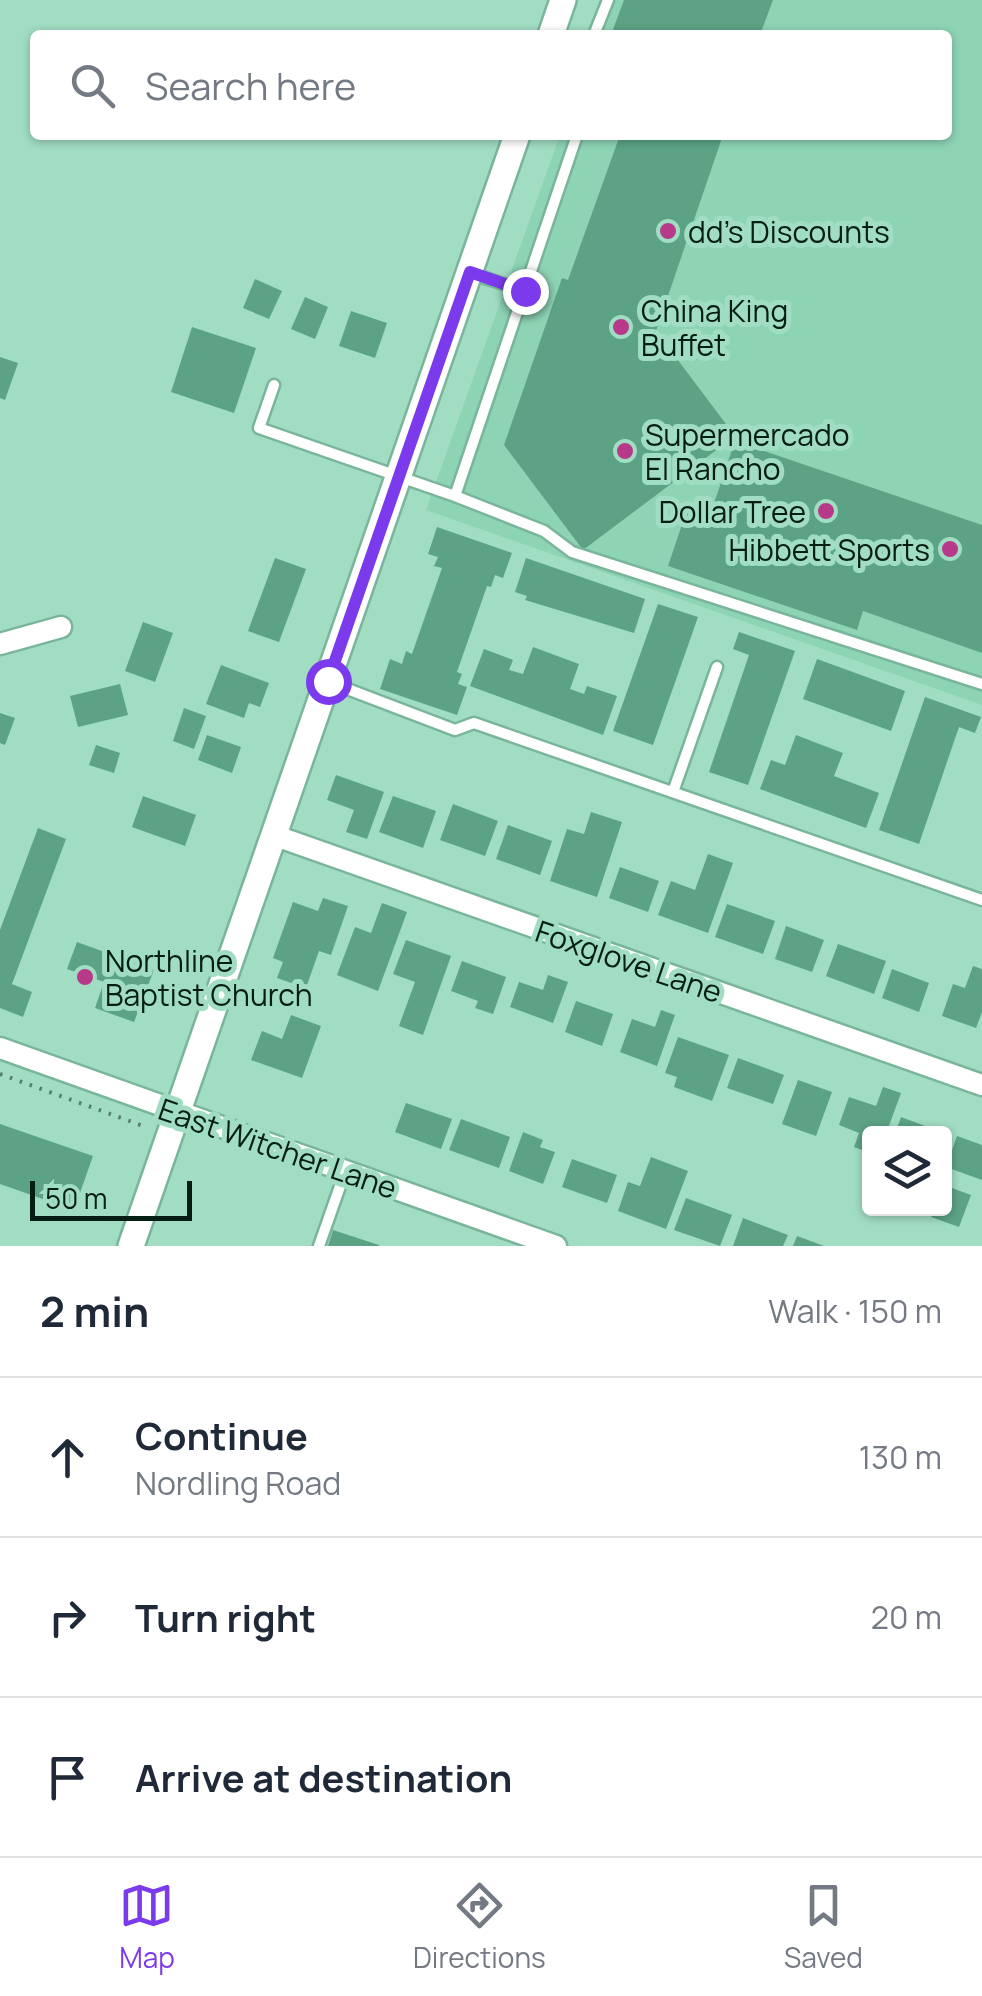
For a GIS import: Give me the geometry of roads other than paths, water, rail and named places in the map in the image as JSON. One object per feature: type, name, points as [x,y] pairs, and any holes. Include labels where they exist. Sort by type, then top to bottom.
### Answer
[{"type":"street","points":[[553,30],[562,0]]},
{"type":"street","points":[[131,1246],[515,140]]},
{"type":"street","points":[[0,644],[61,627]]},
{"type":"street","name":"Foxglove Lane","points":[[276,836],[982,1085]]},
{"type":"street","name":"East Witcher Lane","points":[[0,1048],[556,1246]]},
{"type":"lane","points":[[596,30],[608,0]]},
{"type":"lane","points":[[454,496],[575,140]]},
{"type":"lane","points":[[470,272],[525,291]]},
{"type":"lane","points":[[274,384],[259,428],[544,531],[572,552],[982,684]]},
{"type":"lane","points":[[673,792],[717,667]]},
{"type":"lane","points":[[328,681],[455,730],[474,724],[982,900]]},
{"type":"lane","points":[[319,1246],[346,1172]]},
{"type":"place","name":"dd's Discounts","points":[[668,231]]},
{"type":"place","name":"China King Buffet","points":[[621,327]]},
{"type":"place","name":"Supermercado El Rancho","points":[[625,451]]},
{"type":"place","name":"Dollar Tree","points":[[826,511]]},
{"type":"place","name":"Hibbett Sports","points":[[950,549]]},
{"type":"place","name":"Northline Baptist Church","points":[[85,977]]}]
